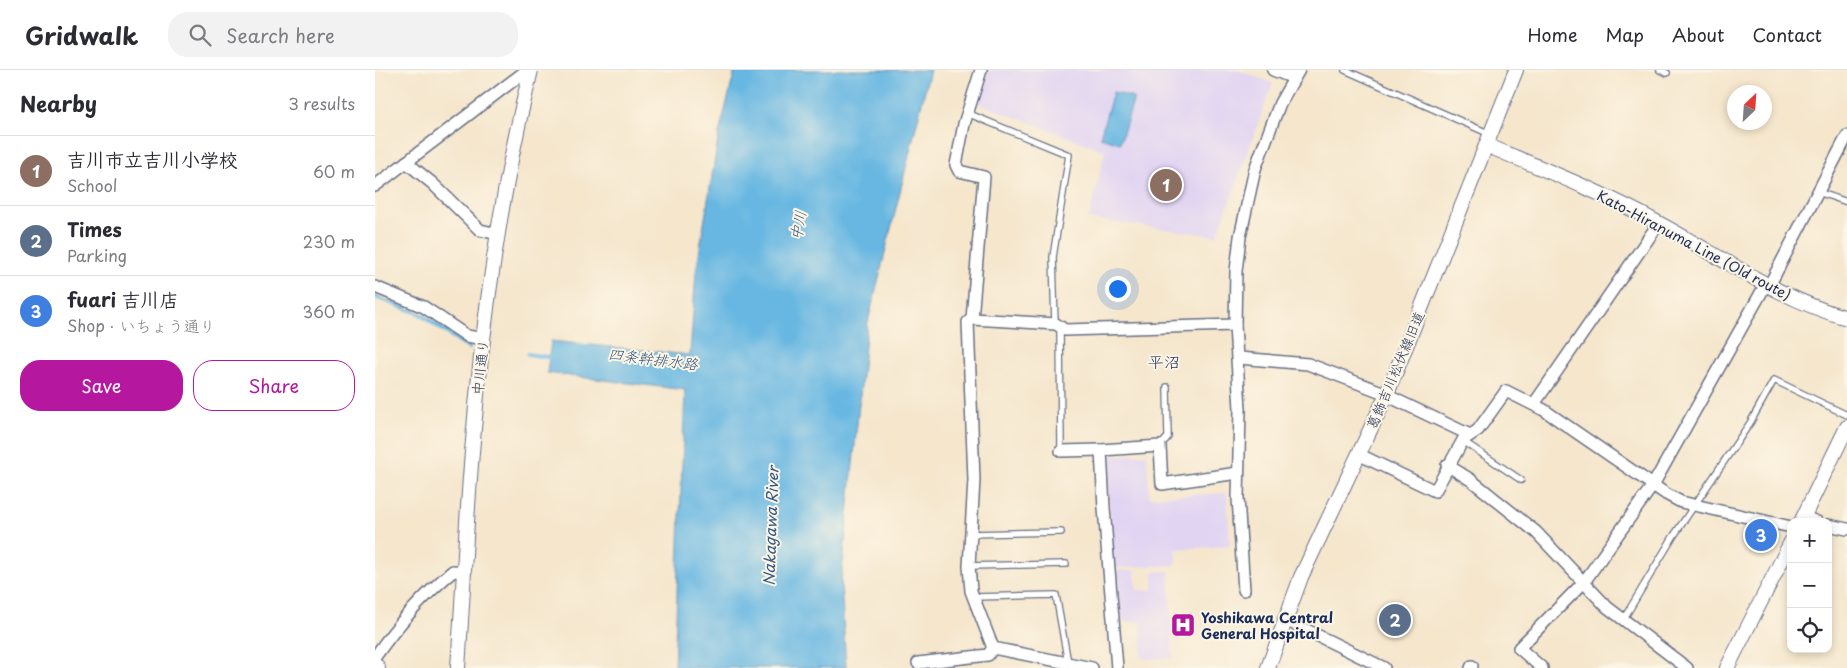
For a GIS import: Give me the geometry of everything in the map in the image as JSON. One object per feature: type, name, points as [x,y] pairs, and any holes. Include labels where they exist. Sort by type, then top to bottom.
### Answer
[{"type":"street","points":[[375,186],[527,70]]},
{"type":"street","name":"中川通り","points":[[458,668],[472,450],[483,339],[498,234],[519,117],[531,70]]},
{"type":"street","points":[[981,70],[967,113],[957,165],[959,171],[984,177],[972,319],[968,322],[974,480],[969,566],[971,591],[993,648]]},
{"type":"street","points":[[1244,590],[1238,473],[1239,358],[1235,325],[1236,271],[1247,202],[1263,147],[1280,103],[1296,74],[1273,70]]},
{"type":"street","name":"葛飾吉川松伏線旧道","points":[[1268,668],[1284,619],[1301,578],[1386,394],[1516,70]]},
{"type":"street","points":[[1542,668],[1519,648],[1584,582],[1653,485],[1767,285],[1847,136]]},
{"type":"street","name":"Kato-Hiranuma Line (Old route)","points":[[1488,140],[1659,223],[1767,285],[1806,304],[1847,318]]},
{"type":"street","points":[[406,162],[432,183],[480,230],[498,234]]},
{"type":"street","points":[[1534,404],[1659,223]]},
{"type":"street","points":[[375,287],[424,307],[444,318],[467,336],[483,339]]},
{"type":"street","points":[[972,319],[1058,326],[1065,330],[1235,325]]},
{"type":"street","points":[[1239,358],[1308,364],[1386,394],[1466,438]]},
{"type":"street","points":[[1359,454],[1435,490],[1447,465],[1466,438],[1478,430],[1506,391],[1534,404],[1681,502],[1787,526]]},
{"type":"street","points":[[1802,518],[1847,427]]},
{"type":"street","points":[[1061,451],[1160,446],[1162,484],[1238,473]]},
{"type":"street","points":[[1101,450],[1117,668]]},
{"type":"street","points":[[1447,465],[1471,480],[1536,532],[1607,607],[1687,668]]},
{"type":"street","points":[[1832,526],[1847,529]]},
{"type":"street","points":[[1727,668],[1787,550]]},
{"type":"street","points":[[375,657],[409,612],[437,584],[453,571],[465,572]]},
{"type":"street","points":[[1284,619],[1384,668]]},
{"type":"street","points":[[993,648],[1088,668]]},
{"type":"street","points":[[918,663],[988,655],[993,648]]},
{"type":"lane","points":[[1345,70],[1488,140]]},
{"type":"lane","points":[[1660,70],[1667,73]]},
{"type":"lane","points":[[967,113],[1069,155],[1053,257],[1058,326],[1061,451]]},
{"type":"lane","points":[[1818,192],[1847,202]]},
{"type":"lane","points":[[1623,620],[1673,537],[1750,423],[1774,380],[1847,415]]},
{"type":"lane","points":[[1160,446],[1168,437],[1167,387]]},
{"type":"lane","points":[[1466,438],[1521,480]]},
{"type":"lane","points":[[970,534],[1061,532]]},
{"type":"lane","points":[[969,566],[1067,564]]},
{"type":"lane","points":[[974,597],[1056,595],[1068,663]]},
{"type":"shaded area","points":[[989,70],[1237,70],[1273,83],[1217,236],[1089,219],[1105,151],[978,103]]},
{"type":"shaded area","points":[[1147,454],[1149,497],[1227,493],[1230,546],[1176,549],[1176,565],[1113,568],[1107,456]]},
{"type":"shaded area","points":[[1135,570],[1137,590],[1153,590],[1153,572],[1169,571],[1173,658],[1142,659],[1141,621],[1119,622],[1117,571]]},
{"type":"water","points":[[735,70],[930,70],[867,326],[841,582],[846,668],[674,668],[685,390],[547,373],[551,341],[690,355],[696,272],[719,134]]},
{"type":"water","points":[[1113,92],[1134,98],[1120,143],[1100,137]]},
{"type":"waterway","name":"四条幹排水路","points":[[375,297],[420,314],[469,348]]},
{"type":"waterway","name":"四条幹排水路","points":[[528,354],[553,358]]},
{"type":"place","name":"吉川市立吉川小学校","points":[[1166,185]]},
{"type":"place","name":"fuari 吉川店","points":[[1761,535]]},
{"type":"place","name":"Times","points":[[1395,620]]},
{"type":"place","name":"Yoshikawa Central General Hospital","points":[[1183,625]]},
{"type":"district","name":"平沼","points":[[1164,361]]},
{"type":"water label","name":"中川","points":[[797,225]]},
{"type":"water label","name":"Nakagawa River","points":[[770,526]]}]
